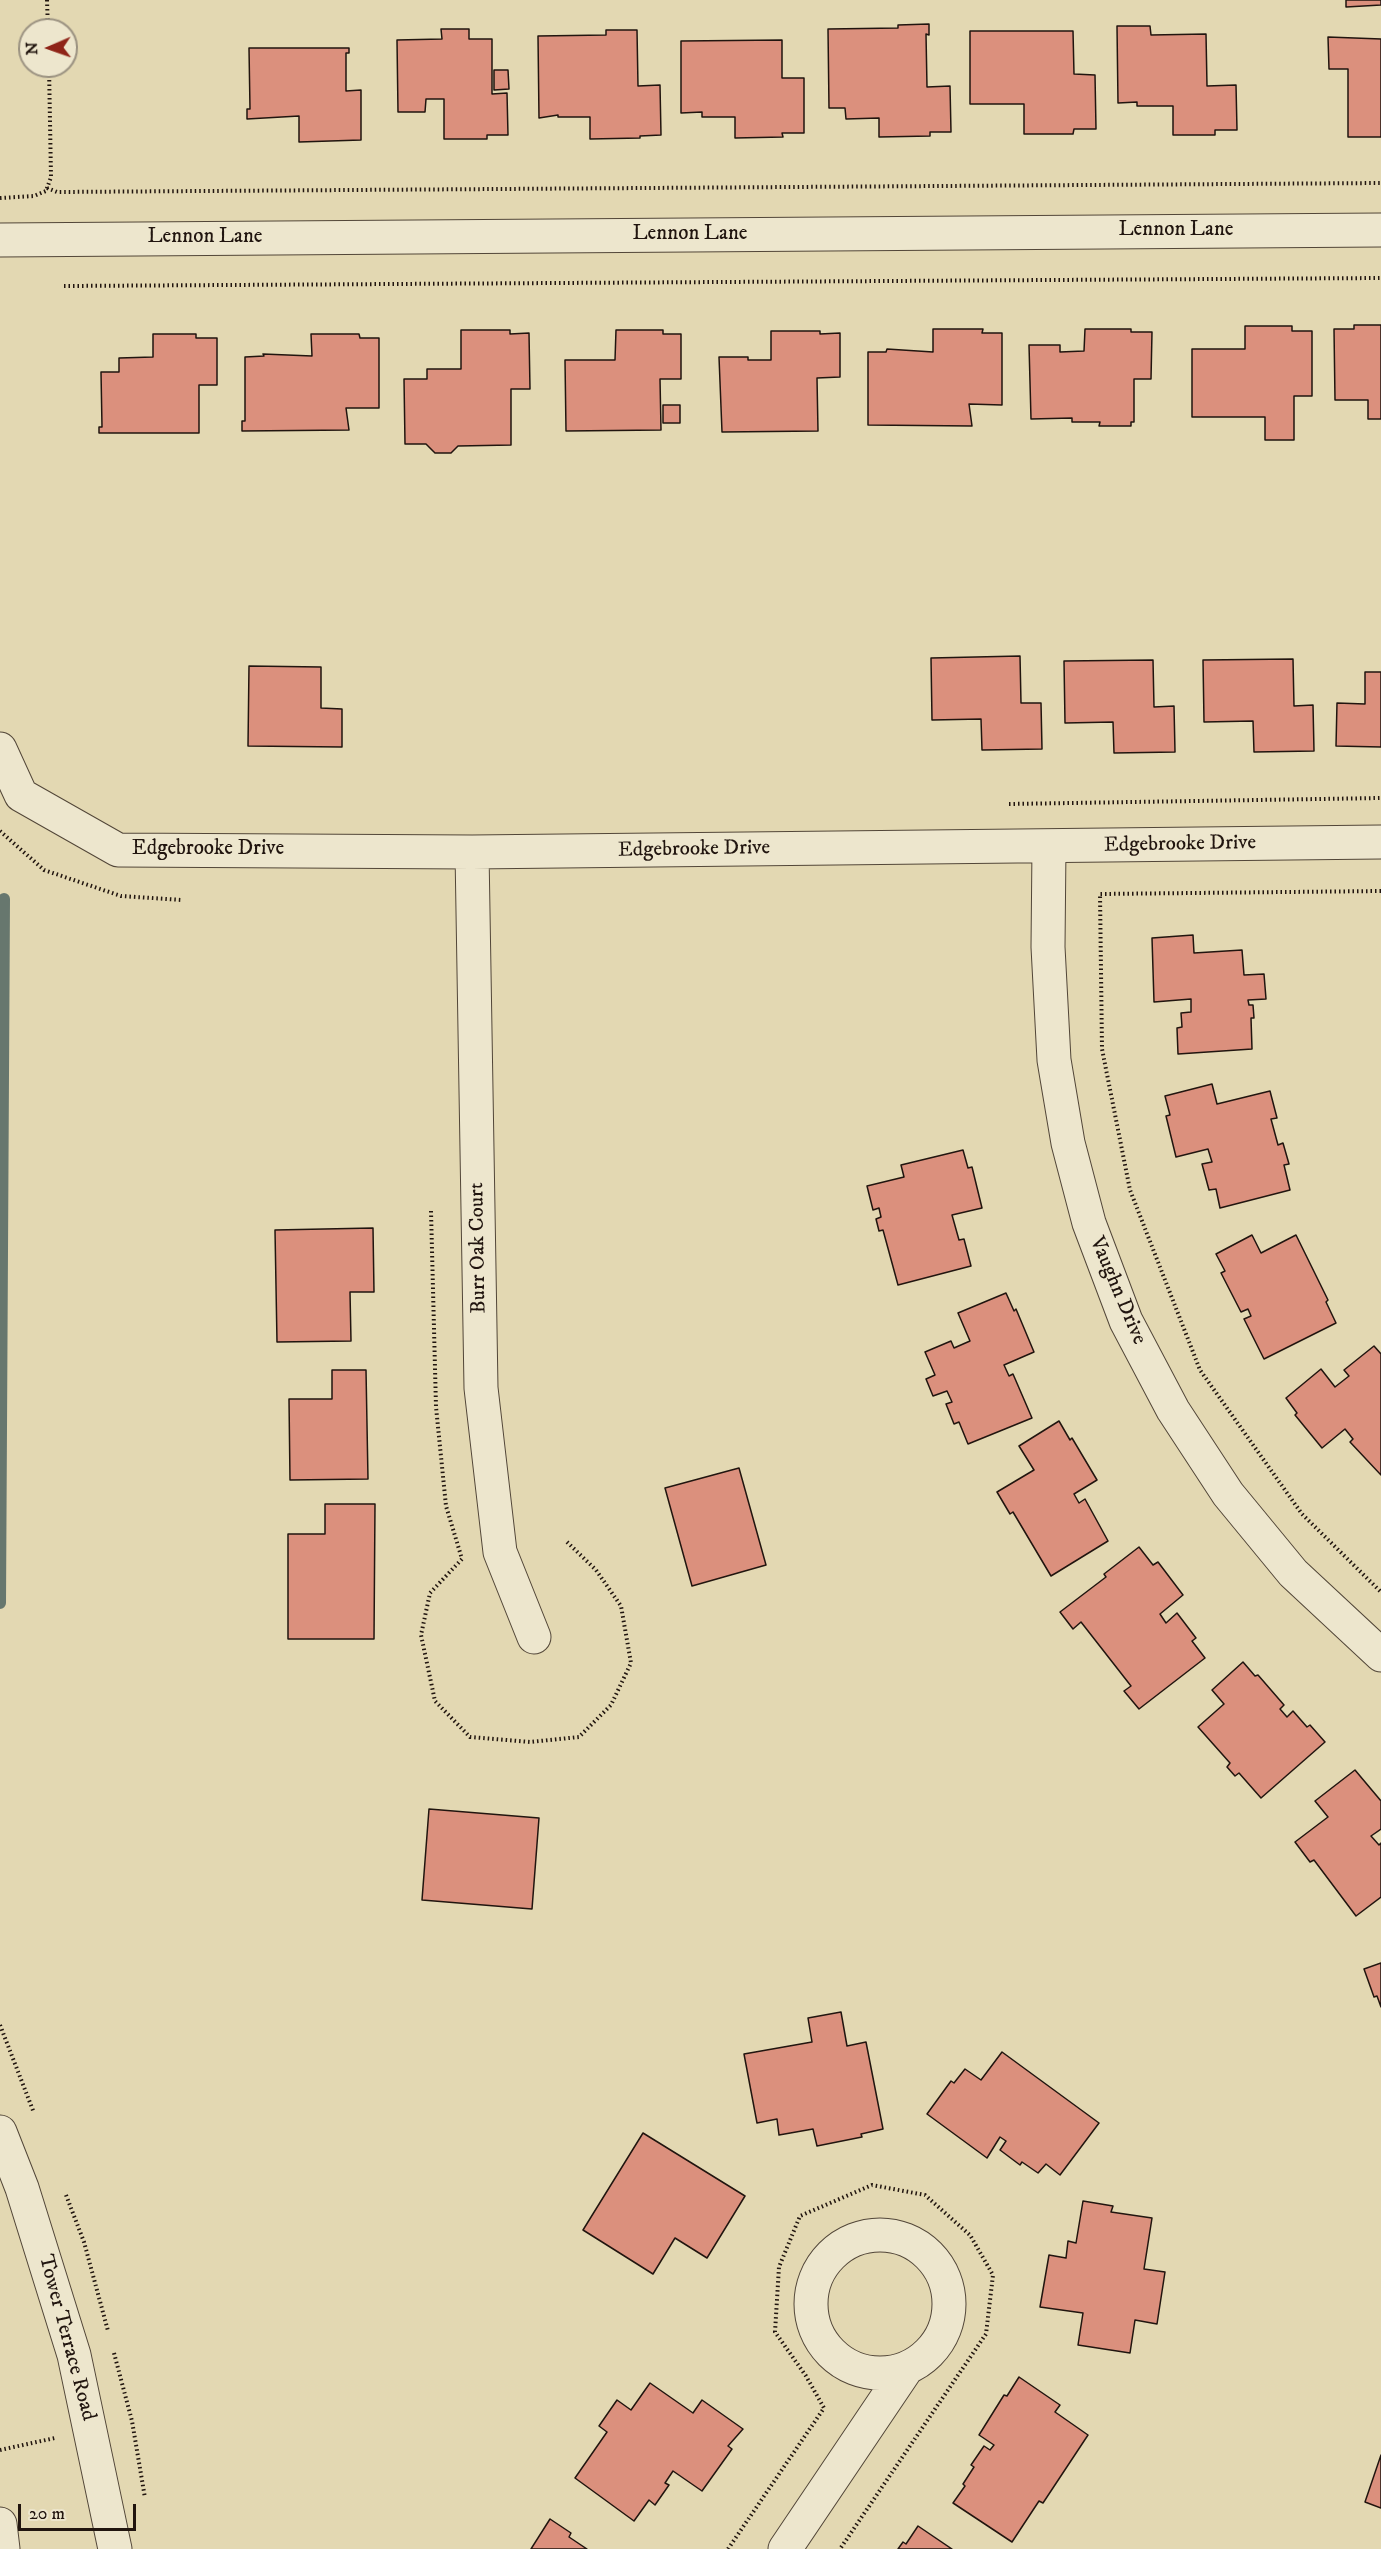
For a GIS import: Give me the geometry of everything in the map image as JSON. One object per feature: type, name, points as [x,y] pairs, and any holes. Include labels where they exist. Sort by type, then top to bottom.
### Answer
[{"type":"street","name":"Lennon Lane","points":[[0,240],[1381,230]]},
{"type":"street","name":"Edgebrooke Drive","points":[[0,749],[21,795],[118,850],[472,852],[1381,842]]},
{"type":"street","name":"Vaughn Drive","points":[[1049,847],[1048,948],[1053,1060],[1068,1143],[1089,1223],[1126,1321],[1173,1410],[1228,1494],[1293,1573],[1381,1655]]},
{"type":"street","name":"Burr Oak Court","points":[[472,852],[481,1388],[500,1552],[534,1637]]},
{"type":"street","name":"Tower Terrace Road","points":[[0,2132],[22,2188],[74,2355],[115,2549]]},
{"type":"street","points":[[785,2549],[907,2368],[926,2356],[940,2338],[948,2317],[949,2294],[942,2272],[929,2254],[911,2241],[889,2235],[866,2236],[845,2244],[827,2259],[816,2279],[812,2301],[814,2324],[824,2344],[841,2361],[862,2371],[884,2373],[907,2368]]},
{"type":"street","points":[[0,2524],[3,2549]]},
{"type":"path","points":[[47,0],[48,18]]},
{"type":"path","points":[[0,198],[34,196],[46,191],[51,177],[49,78]]},
{"type":"path","points":[[47,188],[57,192],[1381,183]]},
{"type":"path","points":[[64,286],[1381,278]]},
{"type":"path","points":[[1009,804],[1381,798]]},
{"type":"path","points":[[0,831],[44,870],[121,896],[182,900]]},
{"type":"path","points":[[1381,891],[1100,894],[1102,1050],[1130,1190],[1200,1370],[1302,1514],[1381,1592]]},
{"type":"path","points":[[728,2549],[824,2408],[806,2376],[775,2332],[779,2267],[800,2216],[872,2185],[925,2195],[970,2235],[993,2275],[986,2334],[840,2549]]},
{"type":"path","points":[[0,2450],[60,2437]]},
{"type":"building","points":[[1346,0],[1381,0],[1381,5],[1346,7]]},
{"type":"building","points":[[929,24],[929,35],[926,34],[927,87],[950,86],[951,132],[930,132],[930,136],[879,137],[879,118],[846,119],[845,108],[829,108],[828,29],[898,28],[898,25]]},
{"type":"building","points":[[1117,26],[1150,26],[1151,35],[1206,34],[1207,86],[1236,85],[1237,130],[1215,130],[1215,135],[1173,135],[1173,106],[1137,106],[1137,102],[1118,103]]},
{"type":"building","points":[[441,29],[469,29],[469,39],[492,39],[492,94],[507,93],[508,135],[487,135],[487,139],[444,139],[444,99],[426,99],[425,112],[398,112],[397,40],[442,39]]},
{"type":"building","points":[[606,30],[637,30],[638,86],[660,85],[661,135],[640,136],[640,138],[590,139],[590,117],[558,117],[558,115],[539,118],[538,36],[606,35]]},
{"type":"building","points":[[970,31],[1073,31],[1074,74],[1095,75],[1096,129],[1074,129],[1073,134],[1024,134],[1024,104],[970,104]]},
{"type":"building","points":[[1328,37],[1381,39],[1381,137],[1348,137],[1348,69],[1329,69]]},
{"type":"building","points":[[782,40],[782,78],[804,78],[804,133],[782,133],[783,137],[735,138],[735,117],[702,117],[702,112],[681,113],[681,41]]},
{"type":"building","points":[[249,48],[349,48],[349,53],[346,53],[346,91],[361,90],[361,140],[299,142],[299,116],[247,119],[247,109],[250,109]]},
{"type":"building","points":[[494,70],[508,70],[509,89],[494,90]]},
{"type":"building","points":[[1354,325],[1381,325],[1381,419],[1368,419],[1368,400],[1335,400],[1334,329],[1354,329]]},
{"type":"building","points":[[1245,326],[1292,326],[1292,331],[1312,331],[1312,396],[1294,396],[1294,440],[1265,440],[1265,417],[1192,417],[1192,349],[1245,349]]},
{"type":"building","points":[[933,329],[983,329],[982,333],[1002,333],[1002,405],[969,404],[972,426],[868,425],[868,352],[886,352],[887,349],[933,352]]},
{"type":"building","points":[[1085,329],[1131,329],[1131,332],[1152,332],[1151,379],[1134,379],[1134,422],[1131,422],[1131,426],[1099,426],[1100,422],[1072,422],[1072,418],[1031,419],[1029,345],[1060,345],[1060,352],[1084,351]]},
{"type":"building","points":[[461,330],[510,330],[510,334],[529,333],[530,389],[511,389],[511,445],[458,446],[451,453],[435,453],[426,444],[405,444],[404,379],[427,379],[427,369],[461,369]]},
{"type":"building","points":[[616,330],[663,330],[663,334],[681,334],[681,379],[660,379],[661,430],[566,431],[565,360],[615,360]]},
{"type":"building","points":[[771,331],[840,333],[840,377],[817,378],[818,431],[722,432],[719,357],[771,360]]},
{"type":"building","points":[[153,334],[196,334],[196,338],[217,338],[217,385],[199,385],[199,433],[99,433],[99,427],[102,427],[101,372],[119,372],[119,358],[153,357]]},
{"type":"building","points":[[311,334],[359,334],[360,338],[379,338],[379,408],[346,408],[349,430],[242,431],[242,421],[245,421],[245,357],[264,356],[263,354],[312,356]]},
{"type":"building","points":[[663,405],[680,405],[680,423],[663,423]]},
{"type":"building","points":[[1020,656],[1021,703],[1041,703],[1042,749],[982,750],[981,719],[932,720],[931,658]]},
{"type":"building","points":[[1293,659],[1294,706],[1313,705],[1314,751],[1254,752],[1253,721],[1204,722],[1203,660]]},
{"type":"building","points":[[1153,660],[1154,707],[1174,706],[1175,752],[1114,753],[1113,722],[1065,723],[1064,661]]},
{"type":"building","points":[[249,666],[321,667],[321,708],[342,709],[342,747],[248,746]]},
{"type":"building","points":[[1365,672],[1381,672],[1381,747],[1336,746],[1337,703],[1365,704]]},
{"type":"building","points":[[1193,935],[1194,953],[1242,950],[1244,975],[1264,974],[1266,999],[1248,1000],[1249,1005],[1253,1005],[1252,1049],[1178,1054],[1177,1028],[1182,1027],[1181,1013],[1191,1012],[1191,999],[1154,1002],[1152,938]]},
{"type":"building","points":[[1212,1084],[1217,1104],[1270,1091],[1277,1118],[1271,1119],[1278,1145],[1283,1143],[1289,1164],[1284,1165],[1290,1190],[1220,1208],[1216,1189],[1209,1190],[1202,1164],[1212,1162],[1208,1149],[1176,1157],[1166,1116],[1170,1115],[1165,1096]]},
{"type":"building","points":[[963,1150],[968,1168],[972,1167],[982,1208],[952,1215],[959,1240],[964,1239],[971,1266],[898,1285],[883,1230],[879,1231],[876,1219],[881,1217],[879,1208],[873,1210],[867,1186],[904,1177],[901,1165]]},
{"type":"building","points":[[373,1228],[374,1292],[350,1292],[351,1341],[277,1342],[275,1230]]},
{"type":"building","points":[[1252,1235],[1261,1253],[1296,1235],[1328,1300],[1326,1302],[1336,1323],[1264,1359],[1244,1319],[1251,1316],[1248,1309],[1241,1312],[1221,1273],[1225,1271],[1216,1254]]},
{"type":"building","points":[[1006,1293],[1014,1311],[1016,1309],[1034,1352],[1004,1365],[1009,1376],[1013,1374],[1032,1418],[968,1444],[959,1422],[954,1424],[946,1404],[952,1402],[947,1391],[933,1396],[926,1379],[935,1375],[925,1352],[951,1341],[954,1348],[970,1341],[958,1313]]},
{"type":"building","points":[[1374,1346],[1381,1354],[1381,1475],[1350,1442],[1353,1439],[1345,1429],[1322,1448],[1295,1415],[1297,1413],[1286,1398],[1321,1369],[1335,1387],[1349,1376],[1344,1370]]},
{"type":"building","points":[[332,1370],[366,1370],[368,1479],[290,1480],[289,1399],[332,1399]]},
{"type":"building","points":[[1059,1421],[1097,1480],[1074,1494],[1079,1503],[1085,1499],[1108,1541],[1051,1576],[1013,1512],[1010,1514],[997,1492],[1034,1470],[1019,1446]]},
{"type":"building","points":[[739,1468],[766,1565],[692,1586],[665,1488]]},
{"type":"building","points":[[325,1504],[375,1504],[374,1639],[288,1639],[288,1534],[325,1534]]},
{"type":"building","points":[[1139,1547],[1153,1565],[1158,1562],[1183,1595],[1160,1614],[1166,1623],[1177,1613],[1196,1638],[1192,1641],[1205,1658],[1139,1709],[1124,1691],[1131,1686],[1081,1622],[1073,1629],[1060,1612],[1106,1577],[1104,1574]]},
{"type":"building","points":[[1243,1662],[1255,1676],[1258,1675],[1284,1705],[1280,1709],[1287,1717],[1293,1711],[1325,1742],[1261,1798],[1239,1773],[1235,1776],[1227,1767],[1230,1763],[1198,1727],[1224,1704],[1212,1690]]},
{"type":"building","points":[[1355,1770],[1381,1801],[1381,1829],[1371,1836],[1379,1845],[1381,1843],[1381,1897],[1356,1916],[1314,1860],[1310,1862],[1295,1842],[1328,1817],[1315,1801]]},
{"type":"building","points":[[429,1809],[539,1818],[532,1909],[422,1900]]},
{"type":"building","points":[[1381,1963],[1381,2007],[1377,1996],[1374,1997],[1364,1969]]},
{"type":"building","points":[[841,2012],[847,2046],[866,2042],[883,2129],[861,2134],[862,2137],[817,2146],[813,2129],[779,2135],[777,2119],[757,2123],[744,2054],[812,2042],[808,2018]]},
{"type":"building","points":[[1002,2052],[1099,2123],[1060,2175],[1046,2164],[1038,2173],[1022,2162],[1020,2165],[1000,2150],[1006,2141],[1000,2137],[987,2158],[927,2114],[951,2081],[954,2083],[965,2069],[981,2080]]},
{"type":"building","points":[[643,2133],[745,2196],[707,2258],[675,2238],[653,2274],[583,2230]]},
{"type":"building","points":[[1083,2201],[1113,2206],[1111,2212],[1152,2218],[1144,2269],[1165,2272],[1157,2324],[1135,2320],[1130,2353],[1078,2345],[1083,2313],[1040,2307],[1049,2255],[1066,2258],[1068,2241],[1076,2243]]},
{"type":"building","points":[[1019,2377],[1060,2405],[1055,2412],[1088,2435],[1043,2503],[1039,2501],[1012,2542],[953,2503],[965,2486],[963,2484],[974,2467],[971,2465],[984,2446],[990,2450],[994,2445],[979,2435],[1004,2395],[1007,2396]]},
{"type":"building","points":[[650,2383],[693,2413],[702,2400],[743,2429],[728,2446],[732,2449],[702,2491],[673,2471],[665,2483],[669,2485],[655,2505],[649,2500],[634,2521],[575,2478],[607,2432],[599,2426],[617,2400],[631,2410]]},
{"type":"building","points":[[1381,2455],[1381,2508],[1365,2502]]},
{"type":"building","points":[[550,2519],[571,2533],[569,2537],[587,2549],[531,2549]]},
{"type":"building","points":[[918,2526],[952,2549],[898,2549],[903,2542],[906,2544]]},
{"type":"waterway","points":[[0,1603],[4,899]]}]
